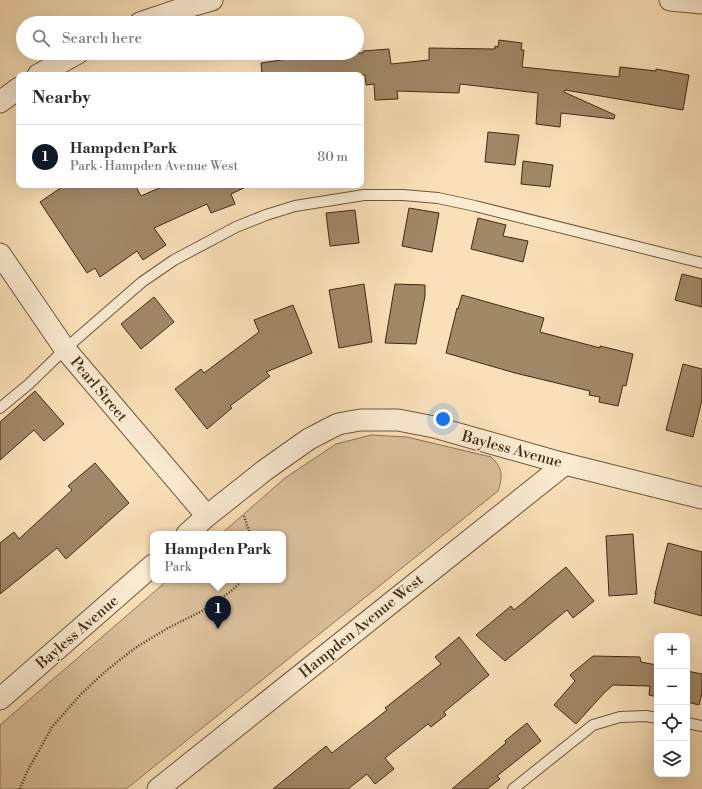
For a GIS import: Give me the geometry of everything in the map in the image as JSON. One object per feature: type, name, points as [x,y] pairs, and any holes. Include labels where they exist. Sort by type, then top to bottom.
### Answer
[{"type":"street","points":[[161,16],[212,0]]},
{"type":"street","points":[[670,0],[702,3]]},
{"type":"street","points":[[43,72],[65,60]]},
{"type":"street","points":[[0,102],[16,90]]},
{"type":"street","name":"Pearl Street","points":[[0,254],[65,349],[208,516]]},
{"type":"street","name":"Bayless Avenue","points":[[191,531],[265,470],[309,439],[338,424],[360,420],[398,420],[434,427],[565,464],[702,498]]},
{"type":"street","name":"Hampden Avenue West","points":[[158,789],[565,464]]},
{"type":"street","name":"Bayless Avenue","points":[[0,699],[150,568]]},
{"type":"lane","points":[[0,408],[29,384],[65,349],[142,282],[174,260],[221,234],[260,217],[295,206],[364,195],[403,195],[438,198],[702,263]]},
{"type":"lane","points":[[513,789],[593,725],[620,717],[646,716],[654,717]]},
{"type":"lane","points":[[690,724],[702,726]]},
{"type":"path","points":[[244,516],[249,531]]},
{"type":"path","points":[[20,789],[27,772],[52,727],[82,693],[107,670],[135,648],[168,628],[202,611],[230,592],[240,583]]},
{"type":"shaded area","points":[[371,435],[407,437],[491,457],[500,469],[501,481],[498,491],[126,789],[0,789],[0,725],[165,583],[286,583],[286,531],[224,531],[285,478],[336,444]]},
{"type":"building","points":[[499,40],[522,43],[521,50],[524,50],[522,67],[619,77],[620,67],[656,71],[656,69],[689,75],[683,110],[565,90],[564,92],[615,115],[614,119],[561,113],[560,127],[536,124],[538,93],[460,84],[459,93],[397,91],[398,99],[375,100],[374,84],[366,85],[364,72],[262,72],[261,63],[281,60],[364,60],[364,51],[389,49],[391,64],[429,60],[429,48],[495,49],[495,46],[498,47]]},
{"type":"building","points":[[488,132],[519,135],[515,165],[485,162]]},
{"type":"building","points":[[523,161],[553,165],[550,187],[521,184]]},
{"type":"building","points":[[61,188],[137,188],[141,196],[159,188],[244,188],[231,194],[235,204],[211,213],[207,204],[154,228],[166,245],[143,260],[137,251],[100,277],[95,268],[87,273],[40,202]]},
{"type":"building","points":[[409,208],[439,213],[432,252],[402,246]]},
{"type":"building","points":[[355,210],[359,243],[330,246],[326,213]]},
{"type":"building","points":[[478,218],[506,225],[503,236],[528,241],[523,262],[471,249]]},
{"type":"building","points":[[682,274],[702,279],[702,307],[675,300]]},
{"type":"building","points":[[364,284],[372,342],[339,348],[329,290]]},
{"type":"building","points":[[395,284],[425,285],[425,296],[416,344],[385,343]]},
{"type":"building","points":[[462,295],[544,318],[540,332],[600,348],[600,346],[633,354],[626,386],[623,385],[618,406],[599,402],[600,397],[589,395],[590,391],[515,373],[446,353],[457,308],[458,309]]},
{"type":"building","points":[[154,297],[174,322],[141,349],[121,324]]},
{"type":"building","points":[[293,305],[312,353],[266,372],[270,376],[230,406],[232,408],[207,429],[175,389],[201,369],[204,373],[259,332],[254,320]]},
{"type":"building","points":[[683,364],[702,369],[702,400],[693,437],[666,430]]},
{"type":"building","points":[[35,391],[64,424],[44,441],[34,430],[0,460],[0,422]]},
{"type":"building","points":[[95,463],[129,503],[66,559],[57,548],[0,594],[0,543],[14,532],[19,539],[72,490],[68,486]]},
{"type":"building","points":[[633,534],[637,594],[609,596],[606,536]]},
{"type":"building","points":[[668,543],[702,552],[702,616],[654,603]]},
{"type":"building","points":[[566,567],[594,601],[573,618],[567,610],[505,661],[476,635],[511,606],[514,610]]},
{"type":"building","points":[[459,637],[489,675],[444,712],[446,715],[431,727],[428,724],[385,758],[394,769],[375,784],[367,774],[348,789],[273,789],[326,746],[332,753],[387,710],[385,708],[441,664],[435,657]]},
{"type":"building","points":[[593,656],[640,657],[641,662],[654,664],[654,696],[649,695],[650,686],[613,685],[576,724],[554,705],[575,681],[570,675]]},
{"type":"building","points":[[690,672],[702,674],[702,693],[699,705],[690,703]]},
{"type":"building","points":[[527,723],[541,741],[497,776],[500,779],[487,789],[452,789],[506,743],[505,741]]},
{"type":"place","name":"Hampden Park","points":[[218,629]]}]
